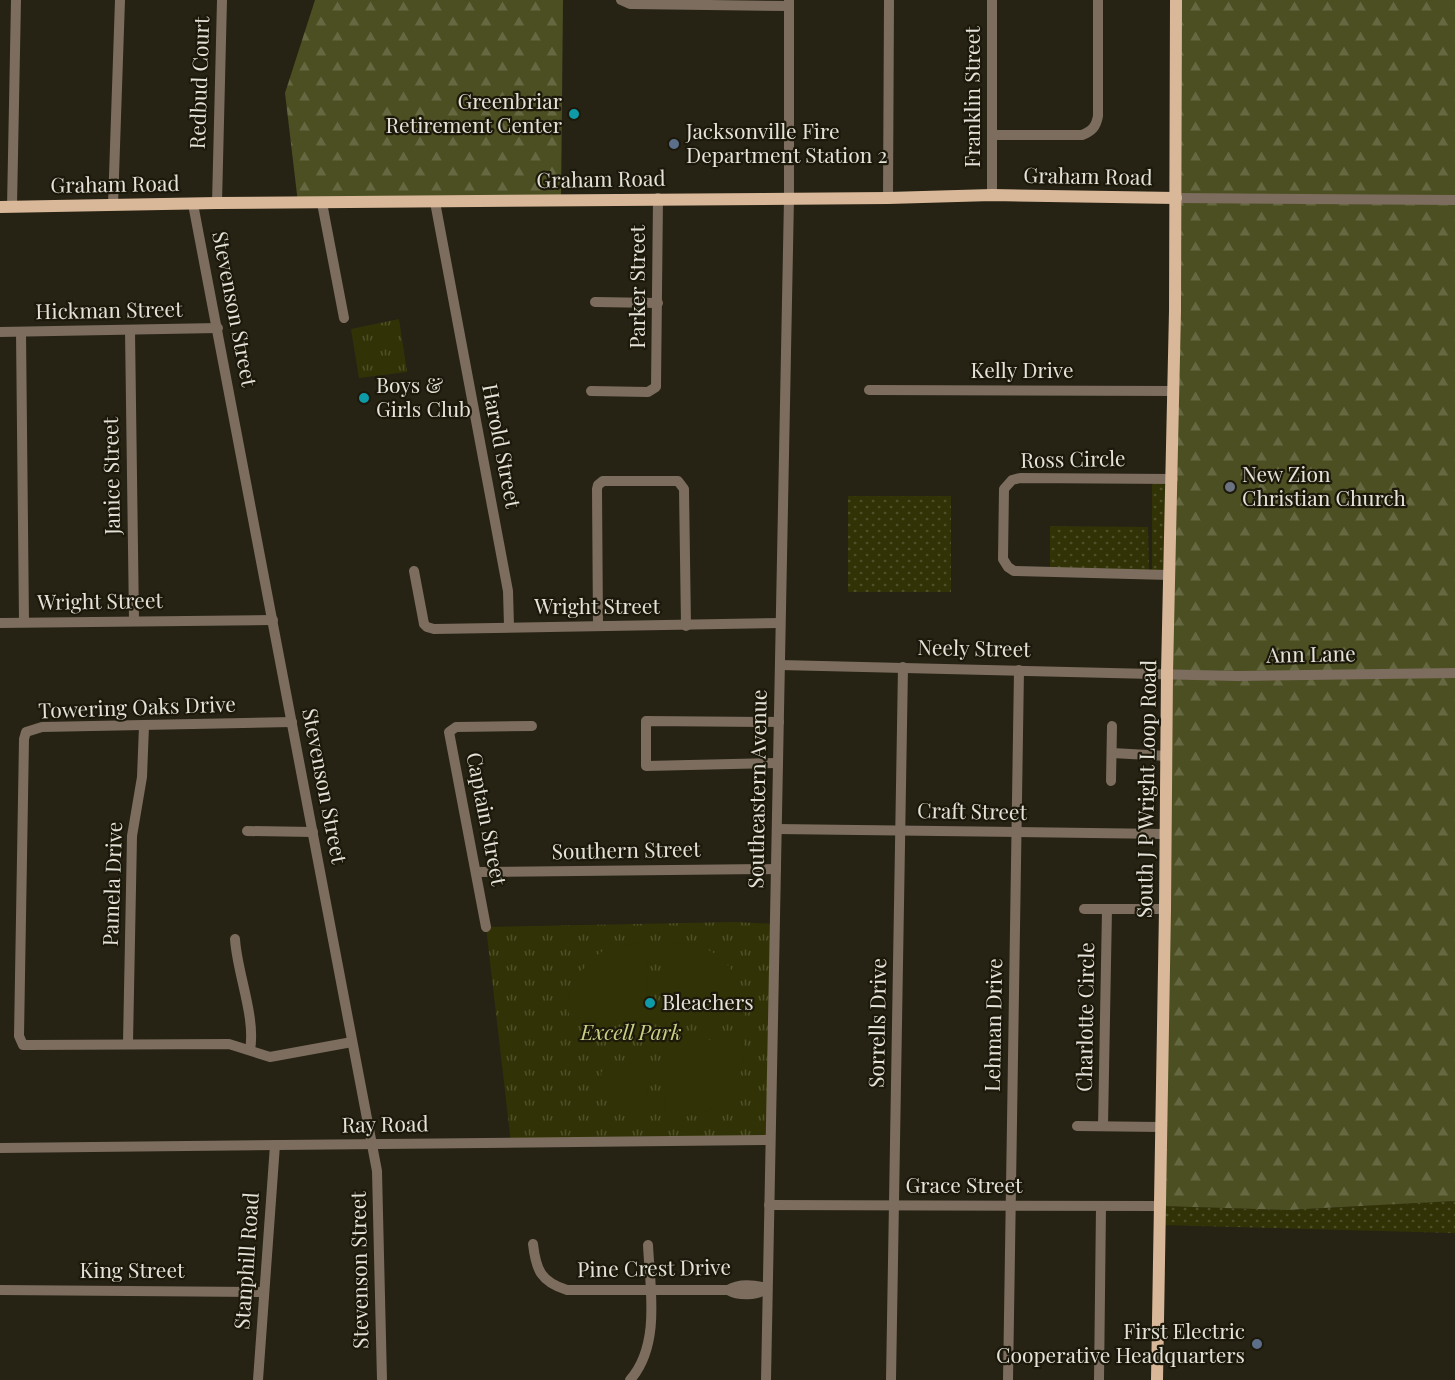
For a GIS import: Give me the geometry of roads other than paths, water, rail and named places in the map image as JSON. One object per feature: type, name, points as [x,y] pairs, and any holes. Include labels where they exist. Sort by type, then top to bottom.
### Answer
[{"type":"main road","name":"South J P Wright Loop Road","points":[[1157,1380],[1166,909],[1167,673],[1173,479],[1176,0]]},
{"type":"main road","name":"Graham Road","points":[[6,207],[992,195],[1176,198]]},
{"type":"street","points":[[6,207],[16,0]]},
{"type":"street","points":[[113,205],[120,0]]},
{"type":"street","name":"Redbud Court","points":[[217,203],[222,0]]},
{"type":"street","points":[[621,0],[630,4],[789,3]]},
{"type":"street","points":[[888,198],[889,0]]},
{"type":"street","name":"Franklin Street","points":[[992,0],[992,195]]},
{"type":"street","points":[[992,135],[1083,135],[1096,125],[1098,116],[1098,0]]},
{"type":"street","name":"Southeastern Avenue","points":[[766,1380],[789,198],[789,3]]},
{"type":"street","name":"Parker Street","points":[[591,391],[648,392],[656,387],[658,198]]},
{"type":"street","name":"Graham Road","points":[[1176,198],[1455,200]]},
{"type":"street","name":"Harold Street","points":[[435,202],[508,591],[510,626]]},
{"type":"street","points":[[322,203],[344,318]]},
{"type":"street","name":"Stevenson Street","points":[[193,204],[377,1171],[382,1380]]},
{"type":"street","points":[[595,302],[658,303]]},
{"type":"street","name":"Hickman Street","points":[[0,332],[218,328]]},
{"type":"street","name":"Janice Street","points":[[130,330],[134,621]]},
{"type":"street","points":[[21,332],[24,622]]},
{"type":"street","name":"Kelly Drive","points":[[869,390],[1174,391]]},
{"type":"street","name":"Ross Circle","points":[[1169,575],[1014,571],[1003,559],[1004,489],[1011,480],[1020,478],[1173,479]]},
{"type":"street","points":[[598,626],[597,489],[600,483],[603,481],[678,480],[684,489],[686,626]]},
{"type":"street","name":"Wright Street","points":[[414,571],[424,624],[434,629],[780,623]]},
{"type":"street","name":"Wright Street","points":[[0,623],[273,620]]},
{"type":"street","name":"Neely Street","points":[[780,664],[1167,673]]},
{"type":"street","name":"Sorrells Drive","points":[[891,1380],[903,667]]},
{"type":"street","name":"Lehman Drive","points":[[1008,1380],[1019,670]]},
{"type":"street","name":"Ann Lane","points":[[1167,673],[1237,676],[1455,673]]},
{"type":"street","points":[[778,763],[646,766],[646,721],[779,722]]},
{"type":"street","name":"Towering Oaks Drive","points":[[128,1043],[24,1045],[20,1036],[24,735],[28,730],[42,728],[292,722]]},
{"type":"street","name":"Pamela Drive","points":[[128,1043],[132,836],[142,777],[144,726]]},
{"type":"street","name":"Captain Street","points":[[486,927],[449,732],[461,727],[532,726]]},
{"type":"street","points":[[1111,781],[1112,726]]},
{"type":"street","points":[[1112,753],[1167,756]]},
{"type":"street","name":"Craft Street","points":[[777,829],[1167,834]]},
{"type":"street","points":[[247,831],[312,832]]},
{"type":"street","name":"Southern Street","points":[[477,872],[776,868]]},
{"type":"street","points":[[1084,909],[1166,909]]},
{"type":"street","name":"Charlotte Circle","points":[[1103,1126],[1107,909]]},
{"type":"street","points":[[235,939],[249,1020],[250,1050]]},
{"type":"street","points":[[128,1043],[229,1044],[270,1057],[352,1042]]},
{"type":"street","points":[[1077,1126],[1161,1127]]},
{"type":"street","name":"Ray Road","points":[[0,1148],[770,1140]]},
{"type":"street","name":"Stanphill Road","points":[[258,1380],[275,1145]]},
{"type":"street","name":"Grace Street","points":[[769,1205],[1160,1206]]},
{"type":"street","points":[[1099,1380],[1101,1206]]},
{"type":"street","name":"Pine Crest Drive","points":[[533,1244],[538,1270],[549,1282],[575,1291],[728,1290],[736,1294],[757,1294],[767,1288]]},
{"type":"street","points":[[630,1380],[638,1370],[649,1342],[648,1245]]},
{"type":"street","name":"King Street","points":[[0,1290],[264,1292]]},
{"type":"place","name":"Greenbriar Retirement Center","points":[[574,114]]},
{"type":"place","name":"Jacksonville Fire Department Station 2","points":[[674,144]]},
{"type":"place","name":"Boys & Girls Club","points":[[364,398]]},
{"type":"place","name":"New Zion Christian Church","points":[[1230,487]]},
{"type":"place","name":"Bleachers","points":[[650,1003]]},
{"type":"place","name":"First Electric Cooperative Headquarters","points":[[1257,1344]]},
{"type":"park label","name":"Excell Park","points":[[631,1033]]}]
